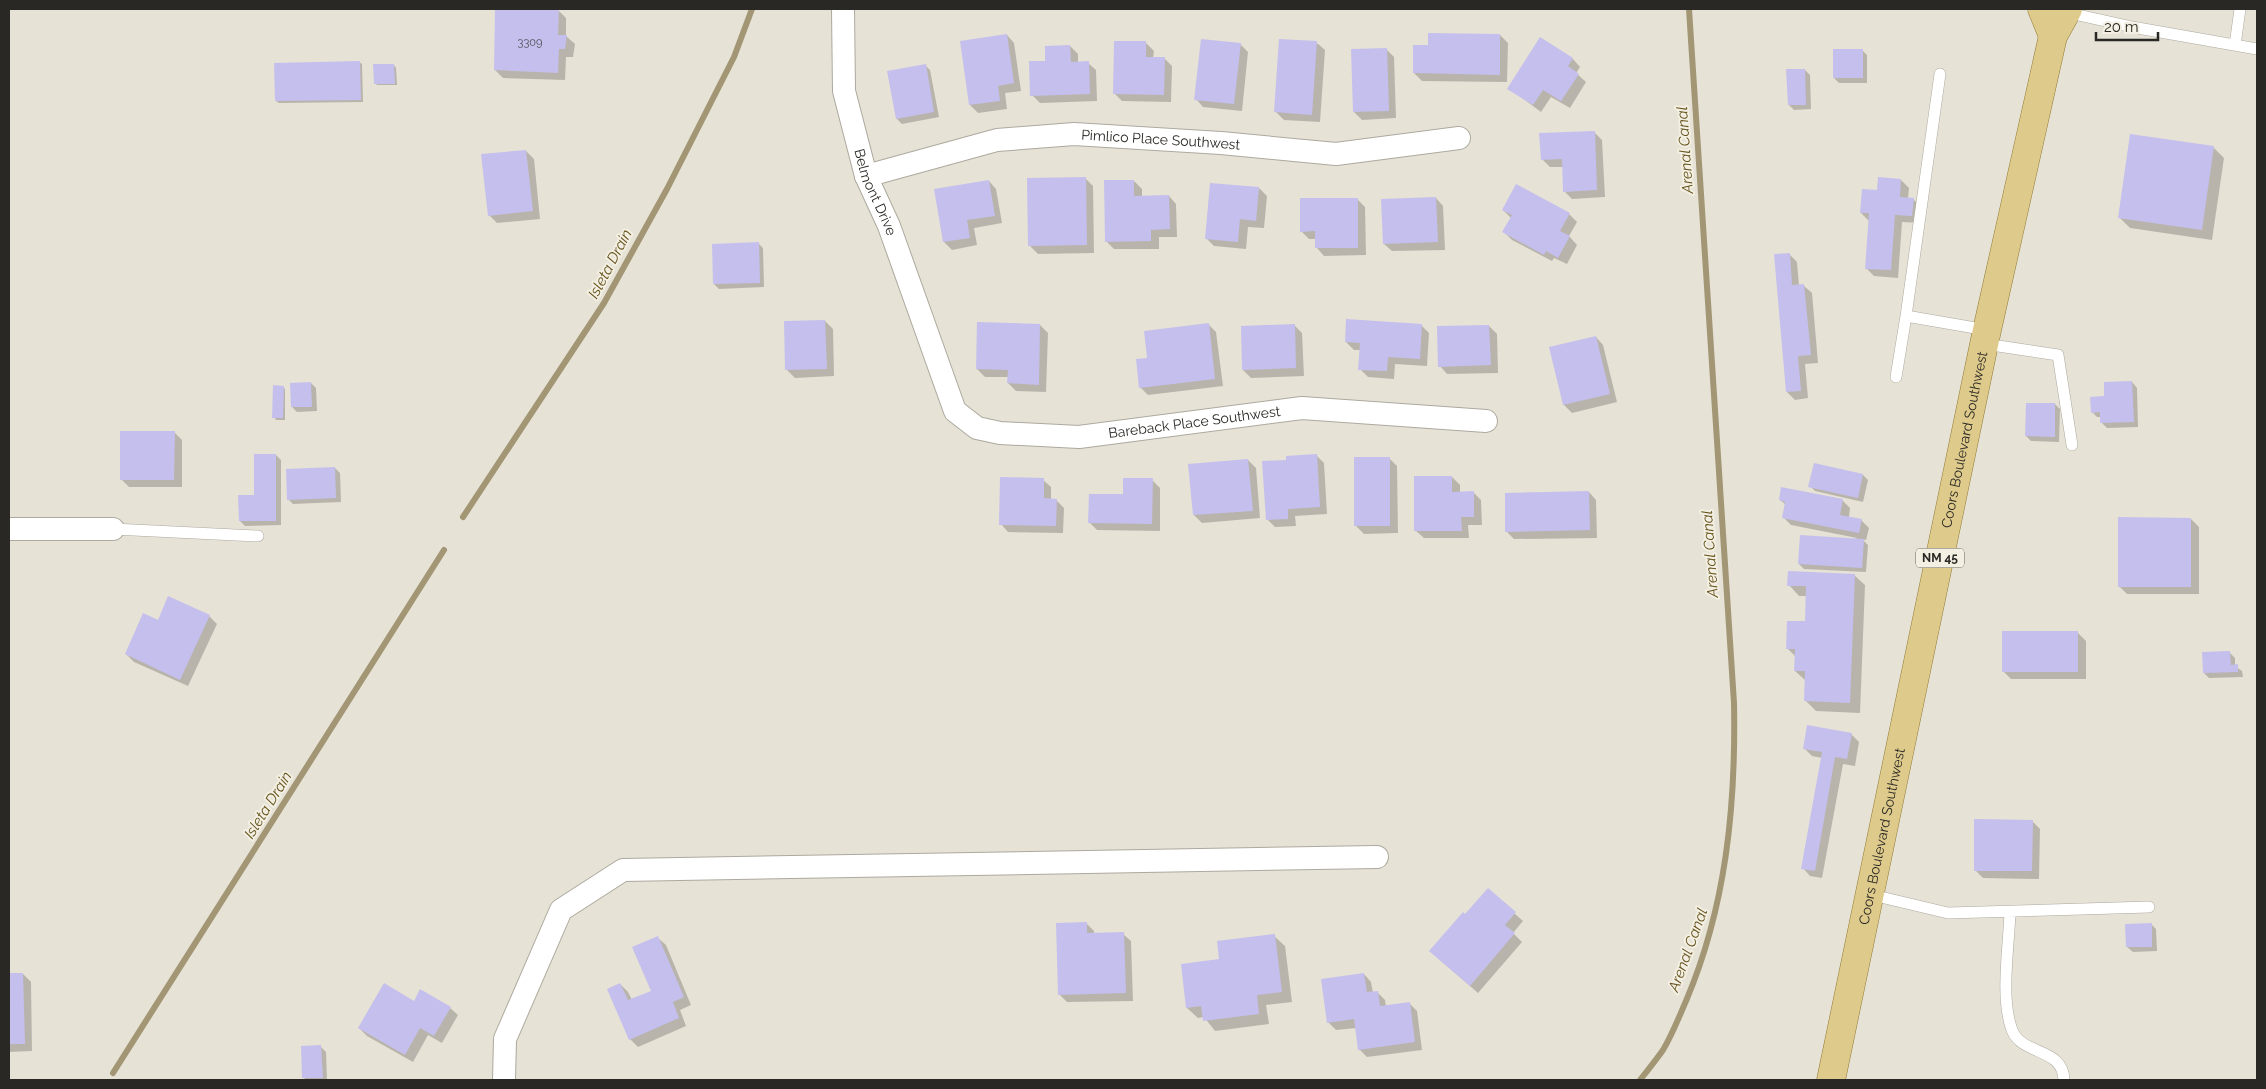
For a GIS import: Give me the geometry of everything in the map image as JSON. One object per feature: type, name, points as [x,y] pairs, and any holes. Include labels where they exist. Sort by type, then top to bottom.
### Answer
[{"type":"main road","name":"Coors Boulevard Southwest","points":[[1831,1080],[1868,894],[1986,337],[2053,36],[2054,10]]},
{"type":"street","name":"Belmont Drive","points":[[843,9],[844,91],[866,176],[889,226],[938,367]]},
{"type":"street","name":"Pimlico Place Southwest","points":[[866,176],[997,140],[1074,134],[1221,143],[1336,154],[1458,138]]},
{"type":"street","name":"Bareback Place Southwest","points":[[938,367],[954,411],[977,428],[1000,433],[1079,437],[1302,408],[1486,421]]},
{"type":"street","points":[[9,529],[113,529]]},
{"type":"street","points":[[504,1080],[505,1039],[561,910],[623,870],[1377,857]]},
{"type":"lane","points":[[2234,45],[2240,9]]},
{"type":"lane","points":[[2054,10],[2257,49]]},
{"type":"lane","points":[[1896,377],[1940,74]]},
{"type":"lane","points":[[1906,316],[2058,355],[2072,445]]},
{"type":"lane","points":[[113,529],[258,536]]},
{"type":"lane","points":[[1868,894],[1948,913],[2149,907]]},
{"type":"lane","points":[[2010,912],[2006,1002],[2012,1030],[2017,1039],[2025,1046],[2050,1055],[2060,1066],[2064,1080]]},
{"type":"building","points":[[495,9],[559,9],[558,35],[567,35],[565,49],[559,49],[558,73],[494,70]]},
{"type":"building","points":[[1428,33],[1500,34],[1500,75],[1413,73],[1413,45],[1428,45]]},
{"type":"building","points":[[1007,34],[1014,83],[998,86],[1000,101],[969,105],[960,41]]},
{"type":"building","points":[[1540,37],[1573,58],[1568,66],[1579,74],[1561,101],[1543,90],[1533,105],[1507,89]]},
{"type":"building","points":[[1201,39],[1241,43],[1234,104],[1194,100]]},
{"type":"building","points":[[1279,39],[1317,41],[1312,115],[1274,112]]},
{"type":"building","points":[[1114,41],[1146,41],[1146,57],[1165,57],[1164,95],[1113,94]]},
{"type":"building","points":[[1070,45],[1071,62],[1089,61],[1090,94],[1030,96],[1029,61],[1045,61],[1045,46]]},
{"type":"building","points":[[1387,48],[1389,111],[1353,112],[1351,49]]},
{"type":"building","points":[[1833,49],[1863,49],[1863,78],[1833,78]]},
{"type":"building","points":[[360,61],[361,100],[275,101],[274,63]]},
{"type":"building","points":[[373,64],[394,64],[395,84],[374,84]]},
{"type":"building","points":[[926,64],[934,112],[896,119],[887,71]]},
{"type":"building","points":[[1786,69],[1805,69],[1806,105],[1788,105]]},
{"type":"building","points":[[1595,131],[1597,190],[1563,192],[1562,159],[1541,160],[1539,133]]},
{"type":"building","points":[[2130,134],[2214,146],[2202,230],[2118,218]]},
{"type":"building","points":[[526,150],[533,211],[488,216],[481,154]]},
{"type":"building","points":[[1086,177],[1087,245],[1028,246],[1027,178]]},
{"type":"building","points":[[1878,177],[1901,179],[1900,197],[1914,198],[1912,216],[1895,215],[1891,270],[1865,269],[1869,213],[1860,213],[1862,189],[1877,190]]},
{"type":"building","points":[[989,180],[995,216],[967,220],[970,238],[943,242],[934,189]]},
{"type":"building","points":[[1104,180],[1134,180],[1134,196],[1169,195],[1170,229],[1151,230],[1151,241],[1105,242]]},
{"type":"building","points":[[1210,183],[1259,187],[1256,221],[1240,219],[1238,242],[1205,239]]},
{"type":"building","points":[[1516,184],[1570,213],[1560,231],[1570,236],[1558,258],[1546,251],[1544,255],[1502,232],[1512,215],[1502,210]]},
{"type":"building","points":[[1436,197],[1438,242],[1383,244],[1381,199]]},
{"type":"building","points":[[1300,198],[1358,198],[1358,248],[1315,248],[1315,231],[1300,232]]},
{"type":"building","points":[[759,242],[760,283],[713,284],[712,244]]},
{"type":"building","points":[[1790,253],[1792,285],[1804,284],[1811,355],[1798,356],[1801,391],[1786,392],[1774,254]]},
{"type":"building","points":[[1346,319],[1422,324],[1420,359],[1388,357],[1387,371],[1358,370],[1360,343],[1345,342]]},
{"type":"building","points":[[825,320],[827,369],[785,370],[784,321]]},
{"type":"building","points":[[977,322],[1040,324],[1039,385],[1007,383],[1008,370],[976,369]]},
{"type":"building","points":[[1209,323],[1215,379],[1139,388],[1136,359],[1147,358],[1144,331]]},
{"type":"building","points":[[1295,324],[1296,368],[1242,370],[1241,326]]},
{"type":"building","points":[[1489,325],[1491,365],[1438,367],[1437,326]]},
{"type":"building","points":[[1596,336],[1610,394],[1563,405],[1549,347]]},
{"type":"building","points":[[2132,381],[2134,422],[2100,423],[2100,412],[2091,413],[2090,397],[2104,396],[2104,382]]},
{"type":"building","points":[[311,382],[312,407],[291,407],[290,383]]},
{"type":"building","points":[[273,385],[284,386],[283,418],[272,418]]},
{"type":"building","points":[[2026,403],[2055,403],[2055,437],[2025,436]]},
{"type":"building","points":[[120,431],[175,431],[174,480],[120,480]]},
{"type":"building","points":[[254,454],[276,454],[276,521],[239,521],[238,495],[254,495]]},
{"type":"building","points":[[1317,454],[1320,507],[1288,509],[1288,519],[1266,520],[1262,461],[1286,460],[1286,456]]},
{"type":"building","points":[[1354,457],[1390,457],[1390,526],[1354,526]]},
{"type":"building","points":[[1248,459],[1253,511],[1193,515],[1188,464]]},
{"type":"building","points":[[1814,463],[1863,474],[1858,498],[1808,487]]},
{"type":"building","points":[[335,467],[336,498],[287,500],[286,469]]},
{"type":"building","points":[[1414,476],[1452,476],[1452,492],[1474,491],[1474,517],[1461,517],[1462,531],[1414,531]]},
{"type":"building","points":[[1000,477],[1044,478],[1044,498],[1057,499],[1056,526],[999,525]]},
{"type":"building","points":[[1123,478],[1153,478],[1152,524],[1088,523],[1089,494],[1123,494]]},
{"type":"building","points":[[1781,487],[1843,499],[1840,515],[1862,519],[1859,533],[1782,518],[1785,502],[1779,500]]},
{"type":"building","points":[[1589,491],[1590,530],[1505,532],[1505,493]]},
{"type":"building","points":[[2118,517],[2191,518],[2191,587],[2118,587]]},
{"type":"building","points":[[1800,535],[1864,539],[1862,568],[1798,564]]},
{"type":"building","points":[[1788,571],[1855,574],[1850,703],[1804,701],[1805,671],[1794,671],[1795,649],[1786,649],[1787,621],[1805,621],[1806,586],[1787,586]]},
{"type":"building","points":[[168,596],[210,615],[180,680],[125,654],[143,613],[158,620]]},
{"type":"building","points":[[2002,631],[2078,631],[2078,672],[2002,672]]},
{"type":"building","points":[[2230,651],[2231,665],[2238,664],[2238,672],[2203,673],[2202,652]]},
{"type":"building","points":[[1807,725],[1852,733],[1847,759],[1835,757],[1815,871],[1801,869],[1822,752],[1803,749]]},
{"type":"building","points":[[1974,819],[2033,820],[2032,871],[1974,871]]},
{"type":"building","points":[[1488,888],[1516,912],[1505,925],[1515,933],[1470,986],[1429,951],[1463,912],[1465,914]]},
{"type":"building","points":[[1087,922],[1087,933],[1124,932],[1126,993],[1058,995],[1056,923]]},
{"type":"building","points":[[2152,923],[2152,947],[2126,947],[2125,924]]},
{"type":"building","points":[[1275,934],[1282,992],[1257,995],[1259,1014],[1203,1021],[1201,1006],[1186,1008],[1181,964],[1219,959],[1217,941]]},
{"type":"building","points":[[658,936],[684,997],[673,1002],[679,1018],[629,1040],[607,989],[620,983],[628,1000],[651,991],[632,947]]},
{"type":"building","points":[[9,973],[23,973],[25,1044],[9,1044]]},
{"type":"building","points":[[1364,973],[1367,992],[1378,991],[1380,1006],[1410,1002],[1415,1042],[1358,1050],[1354,1019],[1327,1023],[1321,979]]},
{"type":"building","points":[[384,983],[414,1001],[420,989],[451,1007],[434,1036],[420,1028],[405,1055],[358,1028]]},
{"type":"building","points":[[321,1045],[323,1078],[302,1078],[301,1046]]},
{"type":"waterway","name":"Isleta Drain","points":[[463,517],[604,303],[667,189],[734,57],[752,9]]},
{"type":"waterway","name":"Arenal Canal","points":[[1640,1080],[1663,1050],[1686,1001],[1700,965],[1711,929],[1726,855],[1733,780],[1734,703],[1689,9]]},
{"type":"waterway","name":"Isleta Drain","points":[[113,1073],[444,550]]}]
